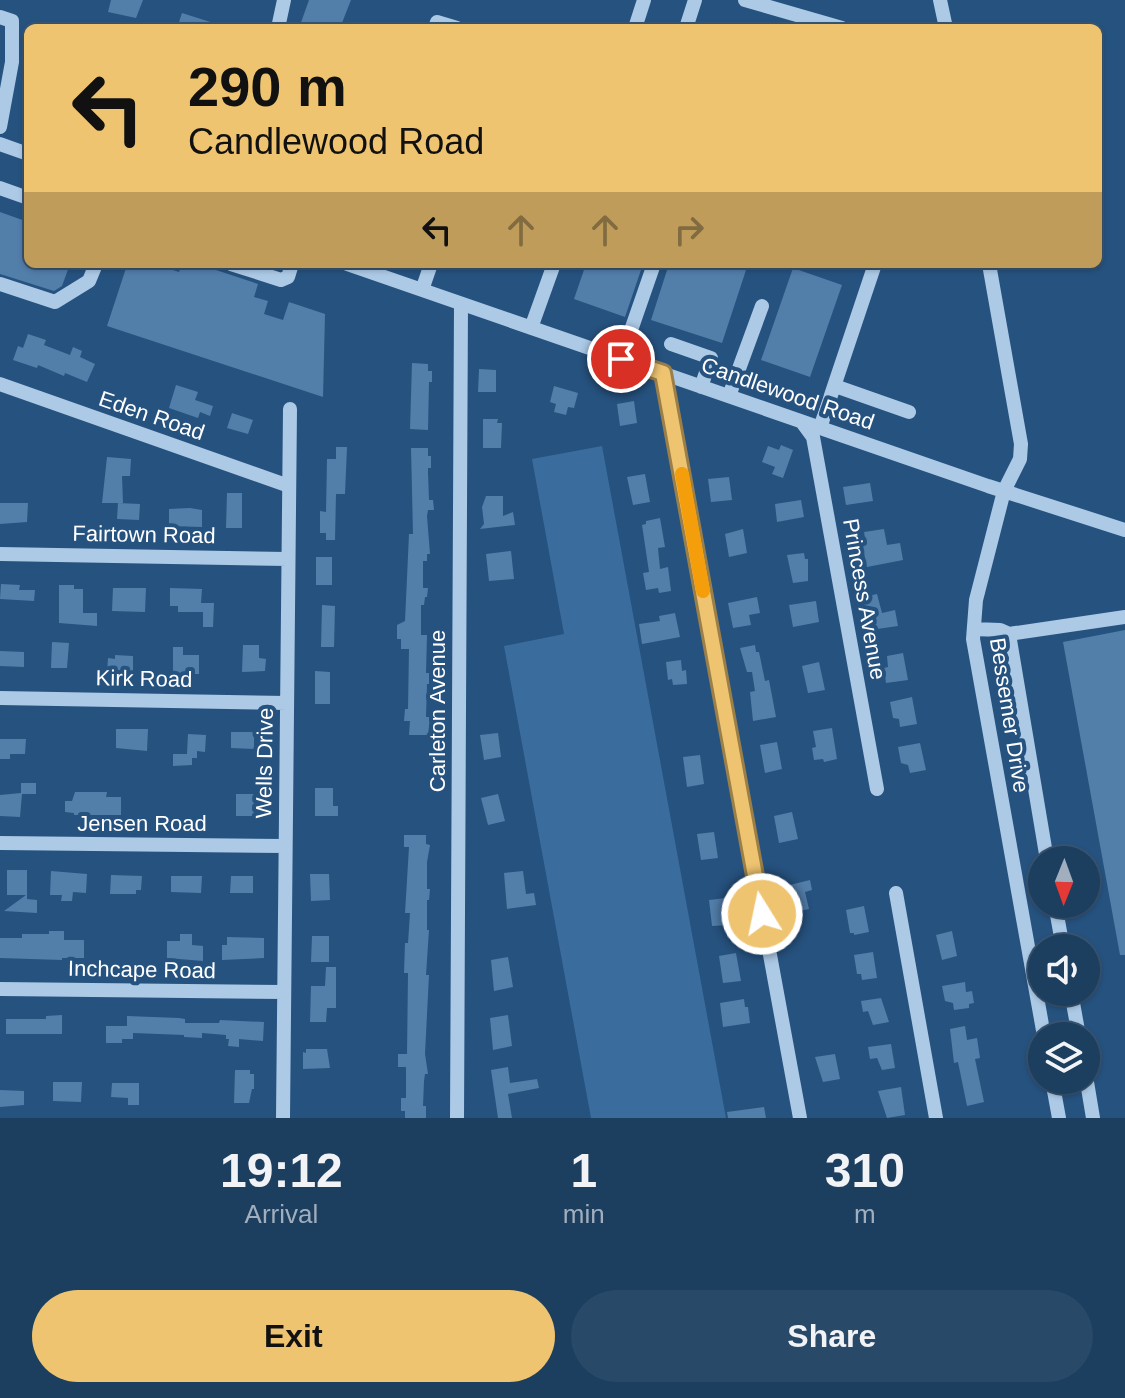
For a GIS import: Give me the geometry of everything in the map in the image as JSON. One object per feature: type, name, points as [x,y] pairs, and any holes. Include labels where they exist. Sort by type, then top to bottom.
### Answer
[{"type":"street","points":[[279,24],[284,0]]},
{"type":"street","points":[[636,24],[644,0]]},
{"type":"street","points":[[687,24],[695,0]]},
{"type":"street","points":[[745,0],[828,24]]},
{"type":"street","points":[[940,0],[945,24]]},
{"type":"street","points":[[0,17],[12,21],[12,62],[0,127]]},
{"type":"street","points":[[0,144],[24,153]]},
{"type":"street","points":[[0,188],[24,197]]},
{"type":"street","points":[[0,284],[55,302],[89,281],[94,268]]},
{"type":"street","points":[[244,268],[281,280],[288,277],[291,268]]},
{"type":"street","name":"Candlewood Road","points":[[371,268],[461,304],[1125,530]]},
{"type":"street","points":[[422,290],[430,268]]},
{"type":"street","points":[[531,328],[553,268]]},
{"type":"street","points":[[621,359],[653,268]]},
{"type":"street","points":[[820,428],[874,268]]},
{"type":"street","name":"Bessemer Drive","points":[[990,268],[1021,444],[1020,459],[1004,491],[976,600],[974,629],[980,682],[1041,1022]]},
{"type":"street","name":"Carleton Avenue","points":[[457,1118],[461,304]]},
{"type":"street","points":[[729,396],[762,306]]},
{"type":"street","points":[[671,344],[711,358],[701,387]]},
{"type":"street","points":[[663,373],[800,1118]]},
{"type":"street","name":"Eden Road","points":[[0,384],[289,486]]},
{"type":"street","points":[[834,390],[909,412]]},
{"type":"street","name":"Wells Drive","points":[[283,1118],[290,409]]},
{"type":"street","name":"Princess Avenue","points":[[802,421],[813,437],[877,789]]},
{"type":"street","name":"Fairtown Road","points":[[0,554],[288,559]]},
{"type":"street","points":[[974,629],[1000,630],[1009,634],[1125,617]]},
{"type":"street","points":[[1009,634],[1045,846]]},
{"type":"street","name":"Kirk Road","points":[[0,698],[287,703]]},
{"type":"street","name":"Jensen Road","points":[[0,843],[285,846]]},
{"type":"street","points":[[896,893],[936,1118]]},
{"type":"street","name":"Inchcape Road","points":[[0,989],[284,992]]},
{"type":"street","points":[[1055,1094],[1059,1118]]},
{"type":"street","points":[[1089,1094],[1093,1118]]},
{"type":"shaded area","points":[[602,446],[726,1118],[591,1118],[504,646],[564,634],[532,459]]},
{"type":"building","points":[[111,0],[143,0],[136,18],[108,12]]},
{"type":"building","points":[[309,0],[351,0],[342,24],[300,24]]},
{"type":"building","points":[[182,13],[217,24],[178,24]]},
{"type":"building","points":[[0,212],[24,221],[24,268],[69,268],[62,286],[54,291],[0,274]]},
{"type":"building","points":[[126,268],[167,268],[179,272],[180,268],[210,268],[258,284],[254,297],[268,301],[264,314],[283,320],[289,302],[325,314],[323,397],[107,326]]},
{"type":"building","points":[[585,268],[642,268],[625,317],[574,299]]},
{"type":"building","points":[[668,268],[747,268],[722,343],[651,320]]},
{"type":"building","points":[[793,268],[842,285],[810,377],[761,360]]},
{"type":"building","points":[[28,334],[46,340],[44,345],[70,355],[73,347],[82,351],[80,357],[95,364],[87,382],[13,360],[18,346],[23,348]]},
{"type":"building","points":[[412,363],[428,364],[428,371],[432,371],[428,430],[410,429]]},
{"type":"building","points":[[479,369],[496,370],[496,392],[478,392]]},
{"type":"building","points":[[176,385],[198,392],[195,400],[213,406],[210,416],[200,412],[198,418],[169,408]]},
{"type":"building","points":[[554,386],[578,393],[574,408],[568,407],[566,415],[554,412],[556,404],[550,402]]},
{"type":"building","points":[[634,401],[637,423],[620,426],[617,404]]},
{"type":"building","points":[[232,413],[253,420],[248,434],[227,428]]},
{"type":"building","points":[[483,419],[498,419],[497,423],[502,423],[501,448],[483,448]]},
{"type":"building","points":[[781,445],[793,450],[783,478],[772,474],[775,467],[762,462],[768,446],[779,450]]},
{"type":"building","points":[[336,447],[347,447],[345,494],[336,494],[335,540],[326,540],[326,533],[320,533],[320,511],[326,512],[327,459],[336,459]]},
{"type":"building","points":[[411,448],[428,448],[428,456],[431,456],[431,468],[428,468],[429,500],[433,500],[434,510],[428,510],[427,516],[430,554],[427,554],[427,561],[423,561],[423,588],[428,588],[424,605],[421,605],[421,635],[427,635],[428,735],[409,735],[410,721],[404,721],[405,709],[408,709],[409,649],[401,649],[401,639],[397,639],[397,625],[405,621],[409,534],[413,534]]},
{"type":"building","points":[[107,457],[131,459],[130,476],[122,476],[123,503],[102,503]]},
{"type":"building","points":[[645,474],[650,502],[633,505],[627,477]]},
{"type":"building","points":[[729,477],[732,500],[711,502],[708,479]]},
{"type":"building","points":[[870,483],[873,501],[846,505],[843,487]]},
{"type":"building","points":[[227,493],[242,493],[242,528],[226,528]]},
{"type":"building","points":[[486,496],[503,496],[503,516],[513,512],[515,525],[480,529],[484,524],[482,507]]},
{"type":"building","points":[[801,500],[804,517],[777,522],[775,504]]},
{"type":"building","points":[[0,503],[28,503],[27,522],[0,524]]},
{"type":"building","points":[[118,503],[140,504],[139,520],[117,519]]},
{"type":"building","points":[[169,509],[202,510],[202,527],[169,526]]},
{"type":"building","points":[[660,518],[665,547],[658,548],[660,569],[668,567],[671,591],[659,593],[658,588],[646,590],[643,573],[649,572],[642,525]]},
{"type":"building","points":[[743,529],[747,553],[729,557],[725,534]]},
{"type":"building","points":[[884,529],[887,545],[900,543],[903,560],[867,567],[862,544],[866,544],[864,532]]},
{"type":"building","points":[[511,551],[514,579],[489,581],[486,554]]},
{"type":"building","points":[[804,553],[805,559],[808,559],[808,581],[793,583],[787,555]]},
{"type":"building","points":[[316,557],[332,557],[332,585],[316,585]]},
{"type":"building","points":[[1,584],[20,585],[19,590],[35,590],[34,601],[0,599]]},
{"type":"building","points":[[59,585],[74,585],[74,589],[83,589],[83,613],[97,613],[97,626],[59,623]]},
{"type":"building","points":[[113,588],[146,588],[145,612],[112,611]]},
{"type":"building","points":[[170,588],[202,589],[201,603],[214,603],[213,627],[203,627],[203,612],[178,612],[178,606],[170,606]]},
{"type":"building","points":[[877,594],[882,613],[895,610],[898,626],[870,630],[863,597]]},
{"type":"building","points":[[757,597],[760,613],[749,615],[751,625],[733,628],[728,603]]},
{"type":"building","points":[[816,601],[819,622],[793,627],[789,605]]},
{"type":"building","points":[[322,605],[335,606],[334,647],[321,647]]},
{"type":"building","points":[[675,613],[680,637],[642,644],[639,624],[660,621],[659,616]]},
{"type":"building","points":[[1125,630],[1125,955],[1120,955],[1063,642]]},
{"type":"building","points":[[52,642],[69,643],[67,668],[51,668]]},
{"type":"building","points":[[243,645],[259,645],[259,658],[266,659],[265,671],[242,672]]},
{"type":"building","points":[[755,645],[765,681],[769,680],[776,717],[753,721],[750,692],[755,691],[752,672],[747,672],[740,648]]},
{"type":"building","points":[[173,647],[183,647],[183,655],[199,655],[199,674],[173,674]]},
{"type":"building","points":[[0,651],[24,652],[24,667],[0,666]]},
{"type":"building","points":[[903,653],[908,680],[886,683],[884,668],[888,667],[887,656]]},
{"type":"building","points":[[115,655],[133,656],[133,674],[107,673],[108,658],[115,659]]},
{"type":"building","points":[[681,660],[682,671],[686,670],[687,684],[673,685],[672,679],[668,680],[666,662]]},
{"type":"building","points":[[819,662],[825,690],[808,693],[802,666]]},
{"type":"building","points":[[315,671],[330,672],[330,704],[315,704]]},
{"type":"building","points":[[912,697],[917,724],[900,727],[899,719],[893,718],[890,702]]},
{"type":"building","points":[[832,728],[837,759],[824,762],[823,759],[814,760],[812,748],[816,747],[813,731]]},
{"type":"building","points":[[116,729],[148,729],[147,751],[116,748]]},
{"type":"building","points":[[231,732],[254,732],[254,749],[231,748]]},
{"type":"building","points":[[498,733],[501,757],[484,760],[480,735]]},
{"type":"building","points":[[188,734],[206,735],[205,752],[197,751],[192,765],[173,766],[173,754],[187,754]]},
{"type":"building","points":[[0,739],[26,739],[25,754],[10,754],[10,759],[0,759]]},
{"type":"building","points":[[777,742],[782,769],[765,773],[760,745]]},
{"type":"building","points":[[920,743],[926,770],[910,773],[908,765],[901,763],[898,747]]},
{"type":"building","points":[[700,755],[704,784],[687,787],[683,757]]},
{"type":"building","points":[[21,783],[36,783],[36,794],[22,794],[20,817],[0,816],[0,795],[21,793]]},
{"type":"building","points":[[315,788],[333,788],[333,806],[338,806],[338,816],[315,816]]},
{"type":"building","points":[[75,792],[107,792],[106,797],[121,797],[121,815],[74,815],[65,812],[65,801],[72,801]]},
{"type":"building","points":[[236,794],[261,794],[263,816],[236,816]]},
{"type":"building","points":[[498,794],[505,821],[488,825],[481,798]]},
{"type":"building","points":[[792,812],[798,839],[779,843],[774,816]]},
{"type":"building","points":[[714,832],[718,858],[701,860],[697,834]]},
{"type":"building","points":[[404,835],[426,835],[426,844],[430,845],[427,862],[427,889],[430,889],[427,900],[426,975],[429,975],[425,1054],[428,1074],[425,1074],[423,1106],[426,1106],[426,1118],[405,1118],[405,1111],[401,1111],[401,1098],[406,1098],[406,1067],[398,1067],[398,1054],[407,1054],[408,973],[404,973],[410,913],[405,913],[409,847],[404,847]]},
{"type":"building","points":[[7,870],[27,870],[27,899],[37,900],[37,913],[4,911],[26,895],[7,895]]},
{"type":"building","points":[[51,871],[87,874],[86,893],[73,892],[72,901],[61,901],[62,895],[50,895]]},
{"type":"building","points":[[523,871],[526,894],[534,893],[536,905],[507,909],[504,873]]},
{"type":"building","points":[[310,874],[329,874],[330,900],[311,901]]},
{"type":"building","points":[[111,875],[142,876],[141,890],[136,890],[136,894],[110,894]]},
{"type":"building","points":[[171,876],[202,876],[201,893],[171,892]]},
{"type":"building","points":[[231,876],[253,876],[253,893],[230,893]]},
{"type":"building","points":[[810,880],[812,890],[805,892],[809,909],[792,913],[786,886]]},
{"type":"building","points":[[726,898],[730,925],[712,926],[709,900]]},
{"type":"building","points":[[864,906],[869,932],[854,935],[850,933],[846,910]]},
{"type":"building","points":[[49,931],[64,931],[64,940],[84,940],[84,958],[0,958],[0,938],[22,938],[22,934],[49,934]]},
{"type":"building","points":[[952,931],[957,956],[942,960],[936,935]]},
{"type":"building","points":[[180,934],[192,934],[192,945],[203,946],[203,961],[167,958],[167,941],[180,941]]},
{"type":"building","points":[[312,936],[329,936],[329,962],[311,962]]},
{"type":"building","points":[[227,937],[264,938],[264,958],[222,960],[222,945],[227,945]]},
{"type":"building","points":[[873,952],[877,978],[862,980],[861,974],[857,974],[854,955]]},
{"type":"building","points":[[736,953],[741,981],[723,983],[719,956]]},
{"type":"building","points":[[508,957],[513,987],[494,991],[491,960]]},
{"type":"building","points":[[326,967],[336,967],[336,1008],[327,1008],[326,1022],[310,1022],[311,986],[325,986]]},
{"type":"building","points":[[965,982],[966,992],[972,991],[974,1003],[969,1004],[969,1008],[954,1010],[953,1003],[945,1001],[942,986]]},
{"type":"building","points":[[881,998],[889,1022],[873,1025],[868,1011],[863,1012],[861,1001]]},
{"type":"building","points":[[744,999],[750,1023],[723,1027],[720,1003]]},
{"type":"building","points":[[62,1015],[62,1034],[6,1034],[6,1019],[46,1019],[46,1016]]},
{"type":"building","points":[[508,1015],[512,1046],[493,1050],[490,1018]]},
{"type":"building","points":[[127,1016],[179,1018],[185,1019],[185,1023],[219,1023],[220,1020],[264,1022],[263,1041],[239,1039],[239,1047],[228,1046],[226,1035],[202,1033],[202,1038],[133,1033],[133,1039],[106,1043],[106,1026],[127,1026]]},
{"type":"building","points":[[965,1026],[967,1040],[977,1038],[980,1058],[975,1059],[984,1102],[967,1106],[958,1062],[954,1063],[950,1029]]},
{"type":"building","points":[[891,1044],[895,1068],[882,1070],[877,1058],[870,1059],[868,1047]]},
{"type":"building","points":[[306,1049],[327,1049],[330,1068],[303,1069],[303,1052],[306,1053]]},
{"type":"building","points":[[835,1054],[840,1079],[823,1082],[815,1057]]},
{"type":"building","points":[[508,1067],[510,1083],[537,1079],[539,1088],[508,1094],[512,1118],[498,1118],[491,1070]]},
{"type":"building","points":[[235,1070],[250,1070],[250,1074],[254,1074],[254,1089],[249,1103],[234,1103]]},
{"type":"building","points":[[53,1082],[82,1082],[81,1102],[53,1101]]},
{"type":"building","points":[[112,1083],[139,1083],[139,1105],[128,1105],[128,1098],[111,1097]]},
{"type":"building","points":[[901,1087],[905,1115],[887,1118],[878,1091]]},
{"type":"building","points":[[0,1090],[24,1091],[24,1105],[0,1107]]},
{"type":"building","points":[[764,1107],[766,1118],[728,1118],[727,1112]]},
{"type":"slow traffic","points":[[682,474],[703,591]]},
{"type":"route","points":[[621,359],[663,373],[762,914]]}]
